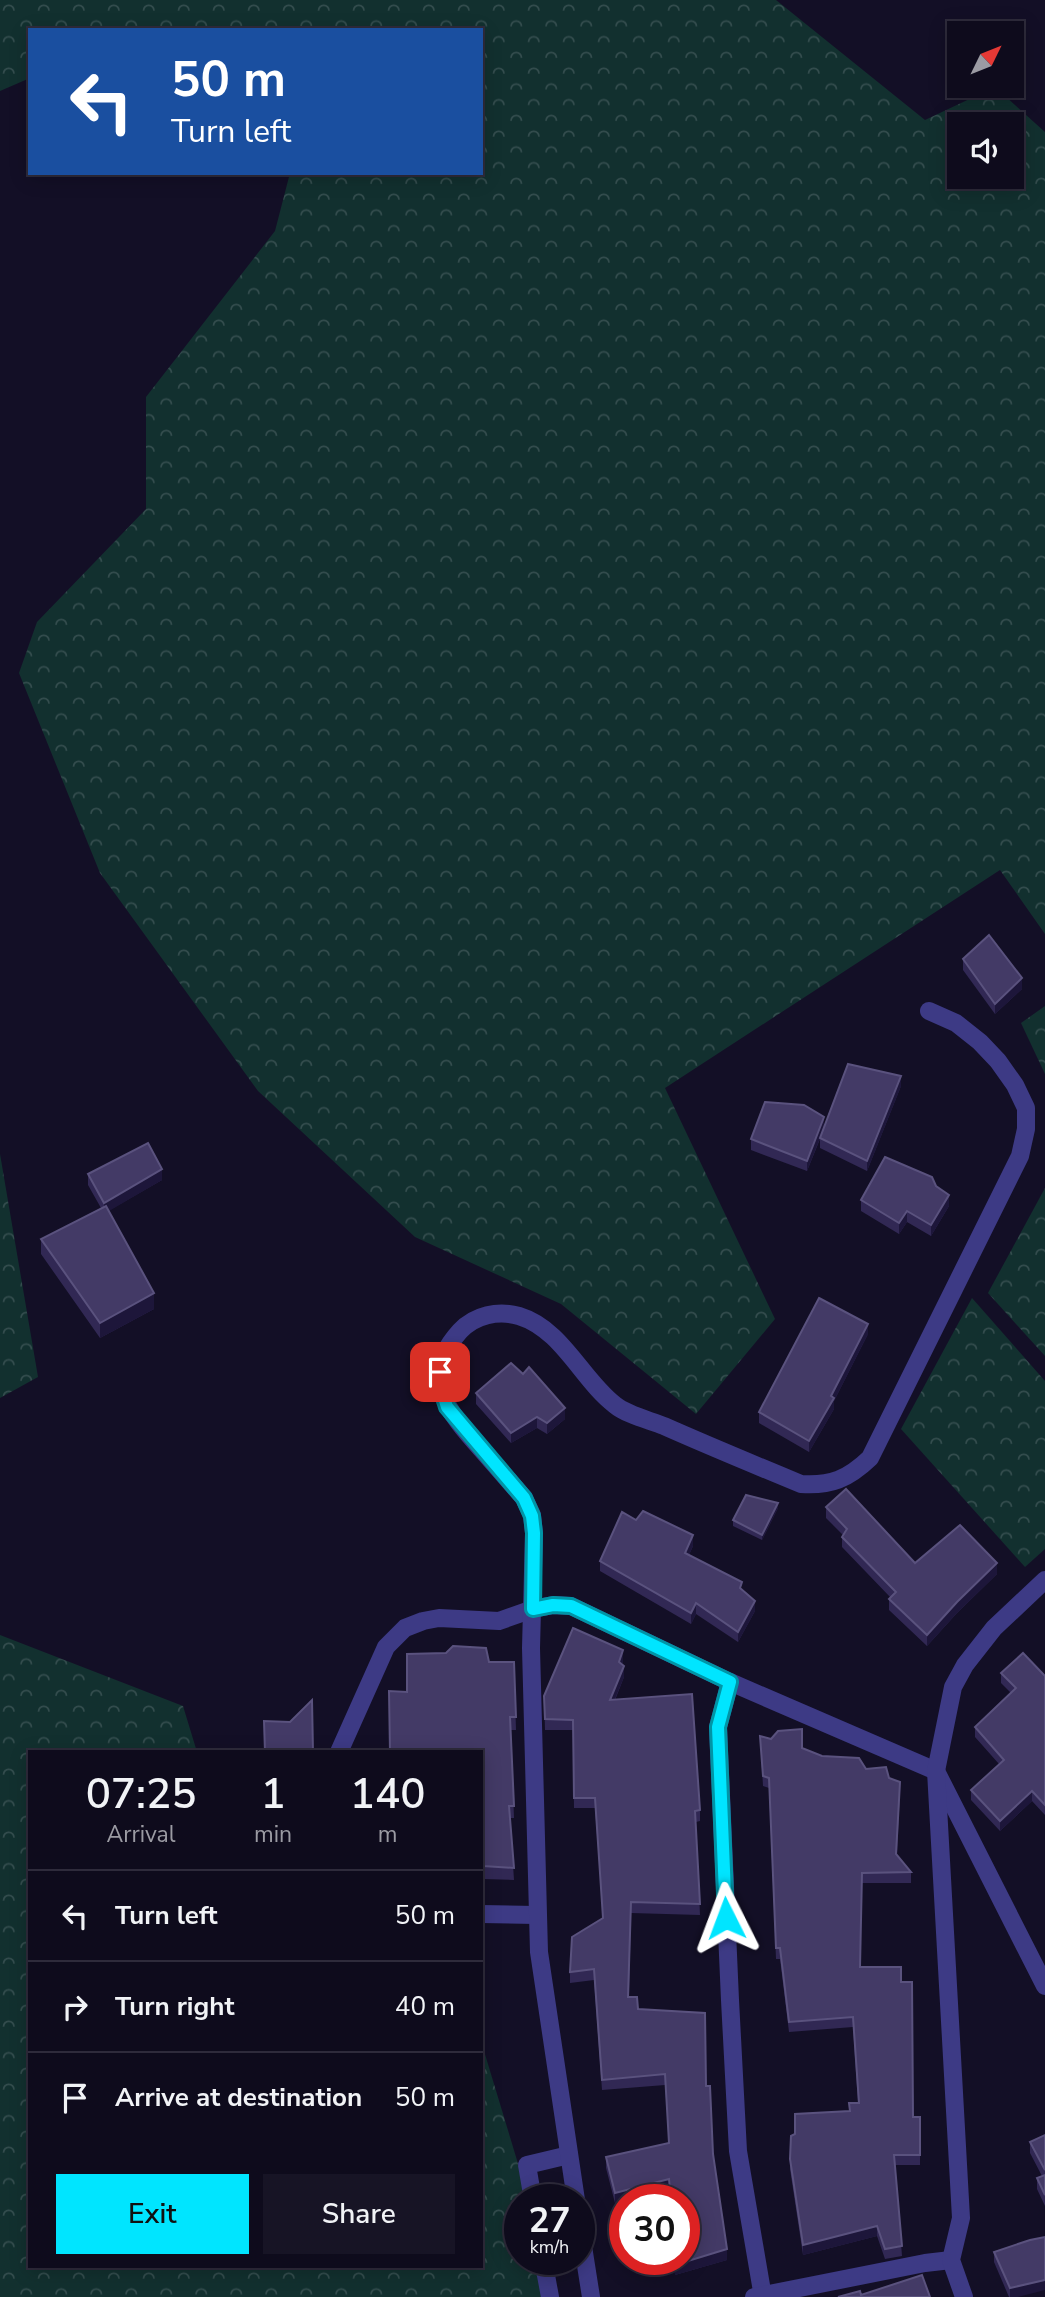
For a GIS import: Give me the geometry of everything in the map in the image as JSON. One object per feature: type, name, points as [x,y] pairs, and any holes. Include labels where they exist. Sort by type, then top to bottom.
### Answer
[{"type":"street","points":[[574,2184],[539,1952],[536,1915],[531,1648],[532,1516],[524,1498],[447,1407],[441,1388],[442,1357],[464,1327],[479,1317],[498,1313],[518,1316],[534,1322],[550,1333],[616,1406],[801,1484],[830,1483],[859,1468],[870,1458],[971,1256],[1020,1156],[1026,1129],[1026,1108],[1015,1085],[998,1061],[956,1023],[929,1011]]},
{"type":"street","points":[[964,2297],[951,2260],[961,2218],[936,1771],[953,1687],[965,1665],[994,1628],[1045,1580]]},
{"type":"street","points":[[340,1750],[386,1647],[405,1628],[439,1618],[499,1621],[533,1609],[553,1605],[571,1606],[730,1682],[936,1771],[1045,1986]]},
{"type":"street","points":[[730,1682],[718,1727],[732,2041],[738,2151],[760,2296],[951,2260]]},
{"type":"street","points":[[483,1914],[536,1915]]},
{"type":"street","points":[[530,2184],[527,2165],[569,2155]]},
{"type":"street","points":[[546,2275],[550,2297]]},
{"type":"street","points":[[588,2275],[591,2297]]},
{"type":"green space","points":[[0,0],[776,0],[925,120],[972,98],[1007,98],[1023,112],[947,112],[947,189],[1024,189],[1024,113],[1045,132],[1045,934],[1000,870],[665,1088],[775,1319],[696,1414],[561,1304],[415,1237],[258,1091],[100,873],[19,673],[37,622],[146,509],[146,397],[275,231],[289,175],[483,175],[483,28],[28,28],[28,79],[0,91]]},
{"type":"green space","points":[[1045,1006],[1045,1074],[1021,1023]]},
{"type":"green space","points":[[0,1154],[38,1377],[0,1398]]},
{"type":"green space","points":[[1045,1188],[1045,1356],[988,1293]]},
{"type":"green space","points":[[972,1298],[1045,1381],[1045,1549],[1025,1567],[901,1429]]},
{"type":"green space","points":[[0,1635],[183,1706],[196,1750],[28,1750],[28,2268],[483,2268],[483,2050],[524,2184],[504,2184],[504,2275],[551,2275],[557,2297],[0,2297]]},
{"type":"building","points":[[989,935],[1022,978],[995,1004],[963,959]]},
{"type":"building","points":[[848,1064],[901,1076],[867,1161],[820,1138]]},
{"type":"building","points":[[765,1102],[804,1105],[824,1117],[807,1161],[751,1139]]},
{"type":"building","points":[[148,1143],[162,1169],[104,1203],[88,1174]]},
{"type":"building","points":[[885,1157],[932,1177],[936,1186],[949,1195],[931,1225],[907,1211],[899,1223],[861,1200]]},
{"type":"building","points":[[106,1206],[154,1293],[100,1323],[41,1239]]},
{"type":"building","points":[[819,1298],[868,1324],[831,1396],[834,1398],[809,1441],[759,1412]]},
{"type":"building","points":[[511,1363],[523,1374],[529,1367],[565,1408],[547,1423],[537,1417],[511,1433],[476,1393]]},
{"type":"building","points":[[846,1489],[915,1563],[960,1525],[997,1563],[927,1635],[889,1599],[896,1592],[842,1537],[847,1529],[826,1507]]},
{"type":"building","points":[[746,1495],[778,1503],[762,1535],[733,1520]]},
{"type":"building","points":[[643,1511],[693,1535],[685,1553],[742,1582],[740,1588],[755,1601],[738,1632],[696,1603],[691,1613],[600,1561],[622,1512],[636,1520]]},
{"type":"building","points":[[573,1628],[623,1650],[619,1662],[624,1666],[610,1700],[692,1694],[700,1810],[695,1811],[700,1904],[631,1902],[628,1997],[637,1997],[638,2009],[705,2013],[706,2086],[710,2086],[713,2154],[727,2249],[700,2257],[700,2184],[669,2184],[669,2179],[650,2184],[613,2184],[606,2157],[669,2143],[665,2074],[602,2080],[594,1969],[570,1972],[572,1937],[603,1918],[595,1798],[574,1798],[573,1720],[545,1719],[544,1696]]},
{"type":"building","points":[[453,1646],[486,1648],[489,1662],[514,1662],[516,1717],[510,1717],[514,1806],[509,1806],[514,1868],[483,1866],[483,1750],[390,1750],[389,1691],[407,1692],[407,1654],[446,1653]]},
{"type":"building","points":[[1023,1653],[1045,1676],[1045,1805],[1032,1791],[1000,1821],[971,1790],[1004,1760],[975,1727],[1016,1688],[1001,1673]]},
{"type":"building","points":[[312,1700],[313,1750],[265,1750],[264,1721],[290,1722]]},
{"type":"building","points":[[802,1729],[802,1748],[822,1756],[859,1758],[866,1769],[886,1767],[889,1778],[900,1782],[896,1854],[911,1872],[862,1873],[860,1967],[901,1967],[901,1982],[912,1982],[913,2117],[920,2117],[920,2155],[894,2155],[902,2246],[885,2249],[877,2226],[803,2245],[790,2159],[791,2136],[795,2134],[795,2114],[850,2111],[849,2103],[859,2103],[853,2017],[789,2022],[780,1948],[776,1948],[769,1778],[763,1776],[760,1736],[771,1739],[778,1731]]},
{"type":"building","points":[[1045,2135],[1045,2170],[1030,2142]]},
{"type":"building","points":[[1045,2175],[1045,2195],[1037,2178]]},
{"type":"building","points":[[1045,2237],[1045,2280],[1010,2288],[994,2252]]},
{"type":"building","points":[[922,2275],[930,2297],[838,2297],[860,2291],[861,2295]]},
{"type":"route","points":[[440,1372],[441,1388],[447,1407],[524,1498],[532,1516],[533,1609],[553,1605],[571,1606],[730,1682],[718,1727],[726,1918]]}]
